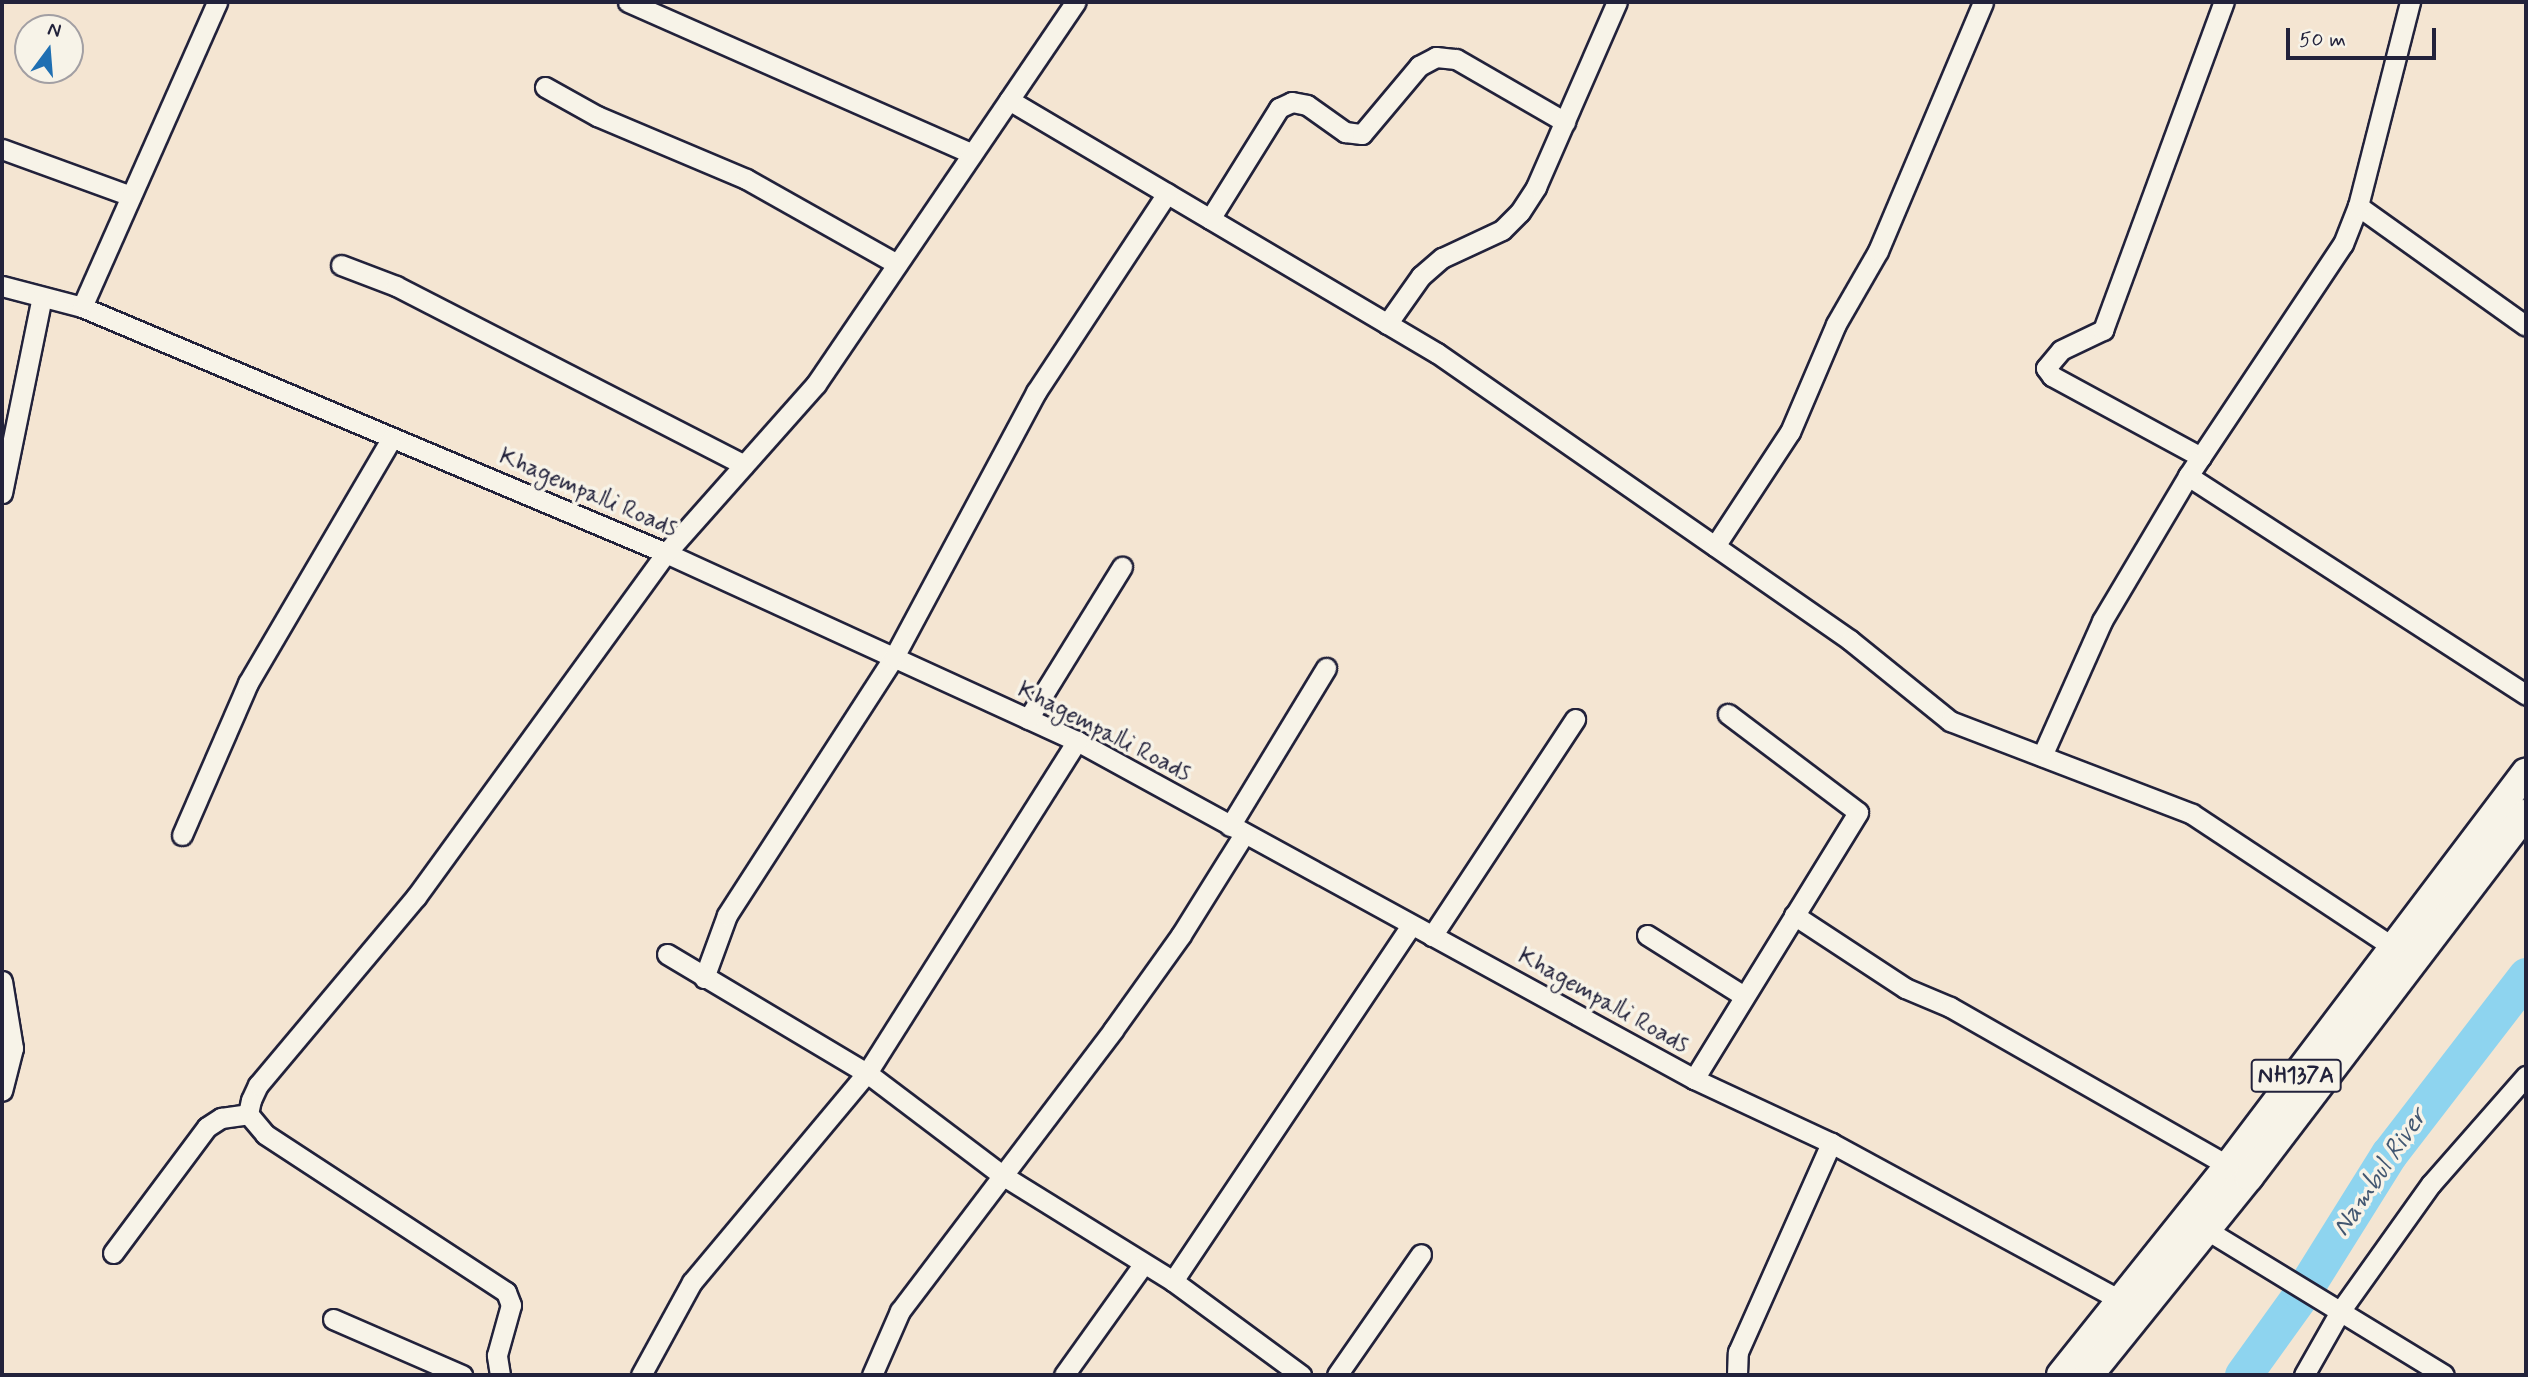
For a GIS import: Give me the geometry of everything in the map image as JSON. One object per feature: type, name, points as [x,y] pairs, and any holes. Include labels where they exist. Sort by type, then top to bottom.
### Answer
[{"type":"highway","name":"NH137A","points":[[2239,1171],[2393,947],[2526,774]]},
{"type":"highway","name":"NH137A","points":[[2061,1375],[2131,1305],[2526,814]]},
{"type":"highway","name":"NH137A","points":[[2089,1375],[2131,1305]]},
{"type":"street","points":[[82,307],[217,2]]},
{"type":"street","points":[[628,2],[972,154]]},
{"type":"street","points":[[248,1114],[258,1085],[416,897],[666,553],[816,384],[1076,2]]},
{"type":"street","points":[[1387,324],[1421,276],[1442,258],[1502,230],[1520,212],[1565,122],[1617,2]]},
{"type":"street","points":[[1715,546],[1790,432],[1836,324],[1878,251],[1983,2]]},
{"type":"street","points":[[2201,457],[2052,376],[2046,368],[2061,350],[2103,330],[2224,2]]},
{"type":"street","points":[[2042,756],[2102,621],[2188,476],[2328,272],[2358,206],[2410,2]]},
{"type":"street","points":[[1210,219],[1279,108],[1292,102],[1307,105],[1345,132],[1362,134],[1419,66],[1436,57],[1456,59],[1565,122]]},
{"type":"street","points":[[545,87],[597,116],[746,179],[897,264]]},
{"type":"street","points":[[1009,100],[1387,324],[1850,640],[1950,721],[2192,814],[2393,947]]},
{"type":"street","points":[[2,149],[131,196]]},
{"type":"street","points":[[704,978],[727,915],[893,657],[1036,392],[1167,193]]},
{"type":"street","points":[[2358,206],[2526,326]]},
{"type":"street","points":[[341,265],[396,286],[744,465]]},
{"type":"street","name":"Khagempalli Roads","points":[[2,286],[82,307],[666,553],[1077,741],[1694,1079],[1831,1143],[2131,1305]]},
{"type":"street","points":[[2,493],[42,297]]},
{"type":"street","points":[[182,835],[248,683],[391,438]]},
{"type":"street","points":[[2188,476],[2526,695]]},
{"type":"street","points":[[1028,719],[1122,567]]},
{"type":"street","points":[[872,1375],[900,1311],[1181,936],[1326,668]]},
{"type":"street","points":[[1694,1079],[1858,813],[1728,714]]},
{"type":"street","points":[[1433,936],[1575,719]]},
{"type":"street","points":[[641,1375],[692,1282],[867,1073],[1077,741]]},
{"type":"street","points":[[1794,915],[1905,988],[1950,1007],[2239,1171]]},
{"type":"street","points":[[1173,1281],[1411,925]]},
{"type":"street","points":[[1647,935],[1744,996]]},
{"type":"street","points":[[667,954],[867,1073],[1002,1175],[1142,1266],[1173,1281],[1290,1372]]},
{"type":"street","points":[[2,981],[13,1048],[2,1091]]},
{"type":"street","points":[[2304,1375],[2341,1310],[2431,1184],[2526,1076]]},
{"type":"street","points":[[113,1252],[207,1127],[220,1118],[248,1114]]},
{"type":"street","points":[[248,1114],[265,1134],[506,1292],[511,1305],[493,1373]]},
{"type":"street","points":[[1737,1375],[1738,1352],[1831,1143]]},
{"type":"street","points":[[2197,1224],[2444,1375]]},
{"type":"street","points":[[1337,1375],[1421,1254]]},
{"type":"street","points":[[1064,1375],[1142,1266]]},
{"type":"street","points":[[333,1320],[461,1375]]},
{"type":"waterway","name":"Nambul River","points":[[2243,1375],[2302,1293],[2389,1154],[2526,976]]}]
